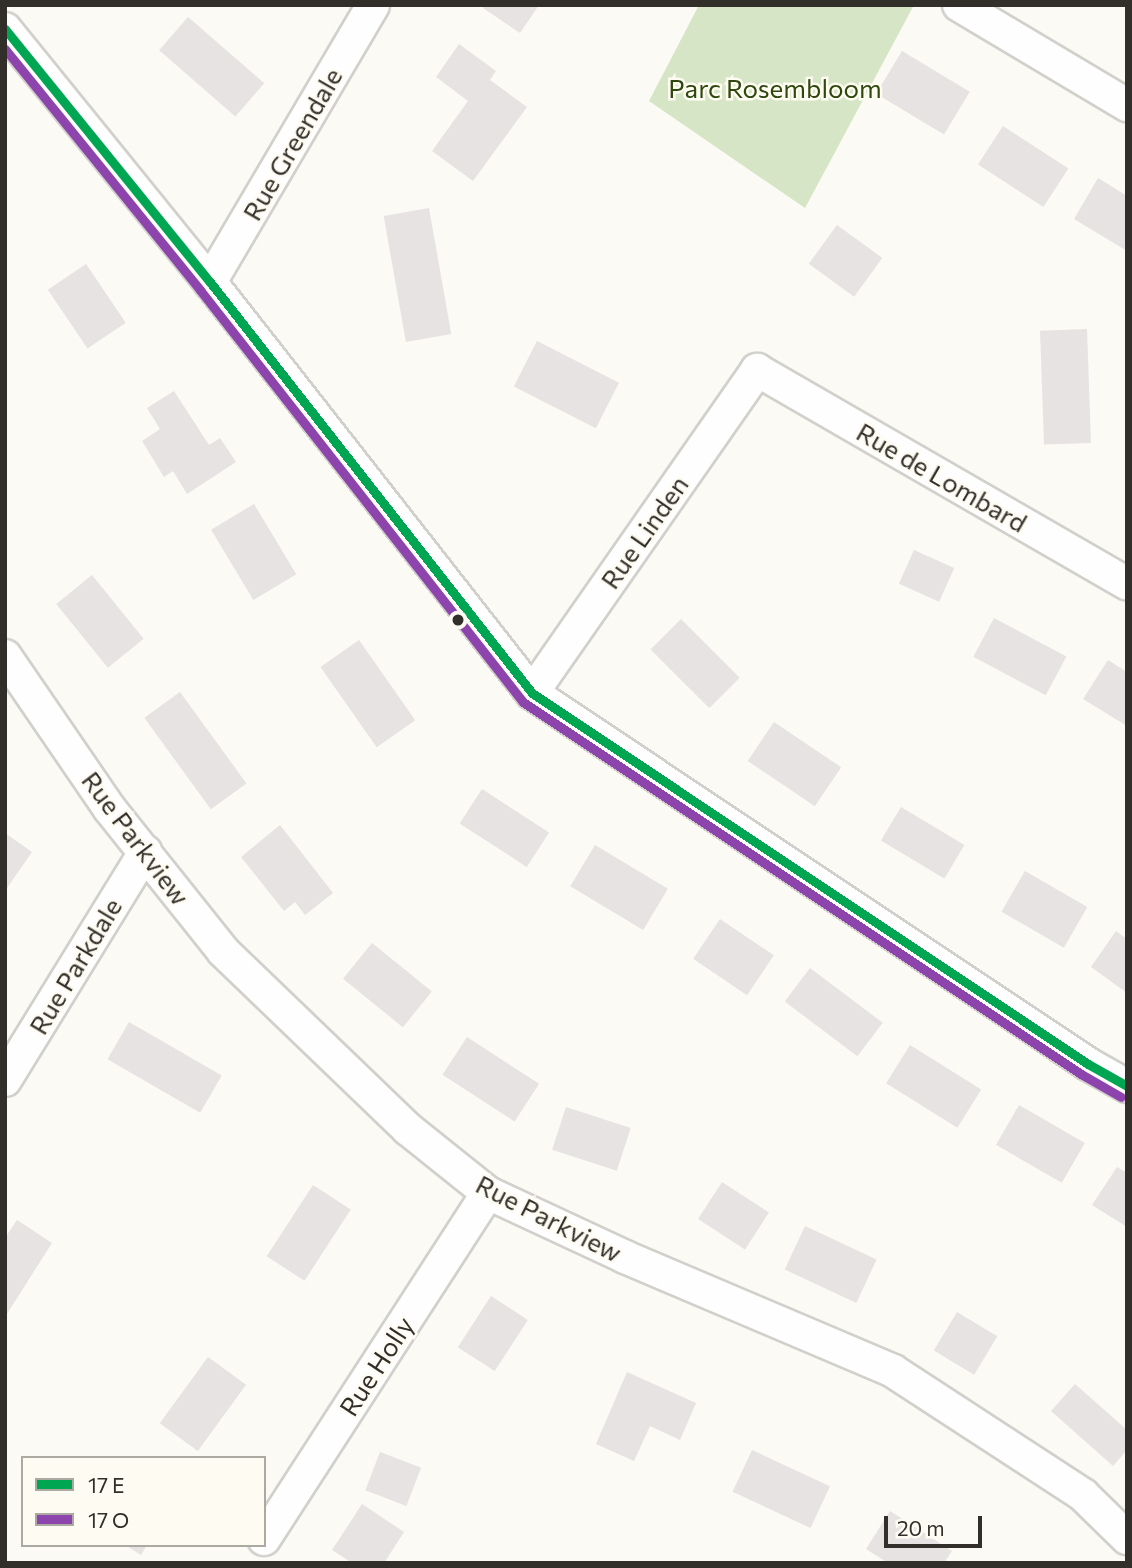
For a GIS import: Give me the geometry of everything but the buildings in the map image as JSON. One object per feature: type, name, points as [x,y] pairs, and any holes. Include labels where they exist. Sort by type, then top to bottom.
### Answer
[{"type":"street","name":"Rue Greendale","points":[[210,282],[373,5]]},
{"type":"street","points":[[959,5],[1127,105]]},
{"type":"street","points":[[5,29],[210,282],[531,693],[1088,1064],[1127,1086]]},
{"type":"street","name":"Rue Linden","points":[[531,693],[757,370]]},
{"type":"street","name":"Rue de Lombard","points":[[757,370],[1127,584]]},
{"type":"street","name":"Rue Parkview","points":[[5,656],[109,808],[223,951],[408,1129],[488,1193],[625,1257],[893,1371],[1083,1495],[1127,1538]]},
{"type":"street","name":"Rue Parkdale","points":[[5,1080],[145,852]]},
{"type":"street","name":"Rue Holly","points":[[266,1536],[488,1193]]},
{"type":"street","points":[[249,1563],[259,1547]]},
{"type":"green space","name":"Parc Rosembloom","points":[[699,5],[914,5],[805,208],[649,101]]},
{"type":"transit line","points":[[5,29],[210,282],[532,693],[1088,1064],[1127,1086]]},
{"type":"transit line","points":[[5,49],[200,290],[523,702],[1081,1074],[1121,1097]]}]
